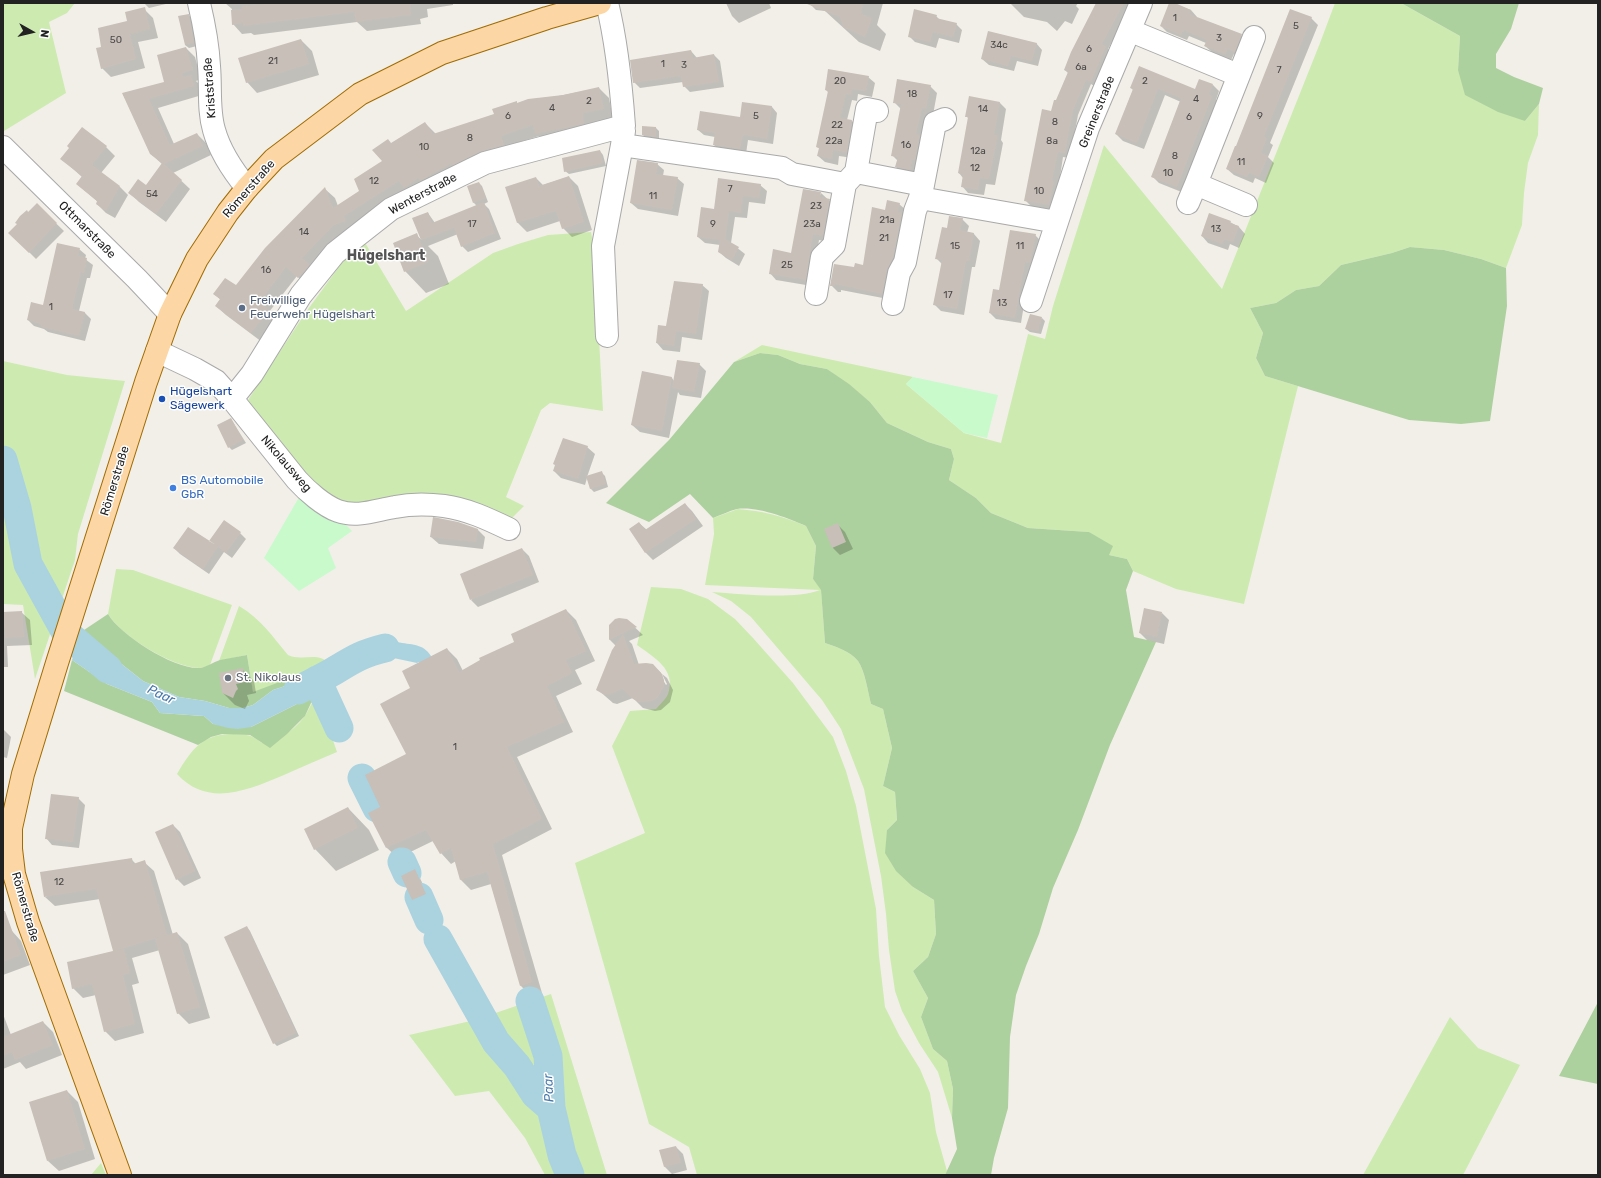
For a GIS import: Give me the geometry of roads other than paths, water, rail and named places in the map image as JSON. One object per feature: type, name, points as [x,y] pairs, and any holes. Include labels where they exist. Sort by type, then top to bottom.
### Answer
[{"type":"main road","name":"Römerstraße","points":[[120,1175],[9,875],[11,828],[23,774],[57,663],[170,314],[197,259],[228,212],[247,188],[274,159],[360,94],[442,53],[547,18],[600,3]]},
{"type":"street","name":"Kriststraße","points":[[199,3],[205,26],[209,65],[211,117],[214,132],[226,158],[247,188]]},
{"type":"street","points":[[607,3],[613,30],[622,92],[623,135],[602,246],[607,336]]},
{"type":"street","name":"Greinerstraße","points":[[1031,301],[1088,128],[1131,31],[1141,3]]},
{"type":"street","points":[[1131,31],[1238,75]]},
{"type":"street","points":[[1246,205],[1192,194],[1254,37]]},
{"type":"street","points":[[816,294],[822,257],[834,245],[866,109]]},
{"type":"street","points":[[893,304],[899,273],[905,262],[915,211],[922,191],[935,123],[945,119]]},
{"type":"street","name":"Wenterstraße","points":[[232,399],[252,374],[301,295],[335,253],[391,209],[485,162],[623,135],[782,168],[792,174],[850,178]]},
{"type":"street","name":"Ottmarstraße","points":[[3,147],[137,279],[170,314]]},
{"type":"street","points":[[850,178],[922,191],[1057,222]]},
{"type":"street","name":"Nikolausweg","points":[[157,351],[216,381],[307,491],[337,511],[352,514],[371,513],[396,507],[414,505],[443,506],[469,511],[509,528]]},
{"type":"water","points":[[81,632],[143,681],[179,697],[205,701],[229,708],[243,708],[253,705],[273,690],[307,679],[330,665],[337,678],[295,705],[251,727],[238,729],[228,728],[213,724],[204,716],[160,713],[152,702],[107,684],[72,660]]},
{"type":"water","points":[[385,638],[397,642],[416,645],[428,652],[431,656],[426,674],[419,662],[417,663],[384,656],[374,657],[352,667],[345,655],[359,646]]},
{"type":"waterway","name":"Paar","points":[[3,460],[17,508],[28,564],[66,633],[108,669]]},
{"type":"waterway","name":"Paar","points":[[298,690],[358,657],[385,648]]},
{"type":"waterway","points":[[317,680],[339,728]]},
{"type":"waterway","points":[[362,778],[377,808]]},
{"type":"waterway","points":[[402,862],[407,873]]},
{"type":"waterway","points":[[419,897],[429,920]]},
{"type":"waterway","points":[[438,939],[496,1042],[517,1066],[535,1094],[551,1108]]},
{"type":"waterway","name":"Paar","points":[[530,1001],[548,1056],[551,1108],[562,1155],[570,1175]]},
{"type":"place","name":"Freiwillige Feuerwehr Hügelshart","points":[[242,308]]},
{"type":"place","name":"Hügelshart Sägewerk","points":[[162,399]]},
{"type":"place","name":"BS Automobile GbR","points":[[173,488]]},
{"type":"place","name":"St. Nikolaus","points":[[228,678]]},
{"type":"district","name":"Hügelshart","points":[[386,256]]}]
